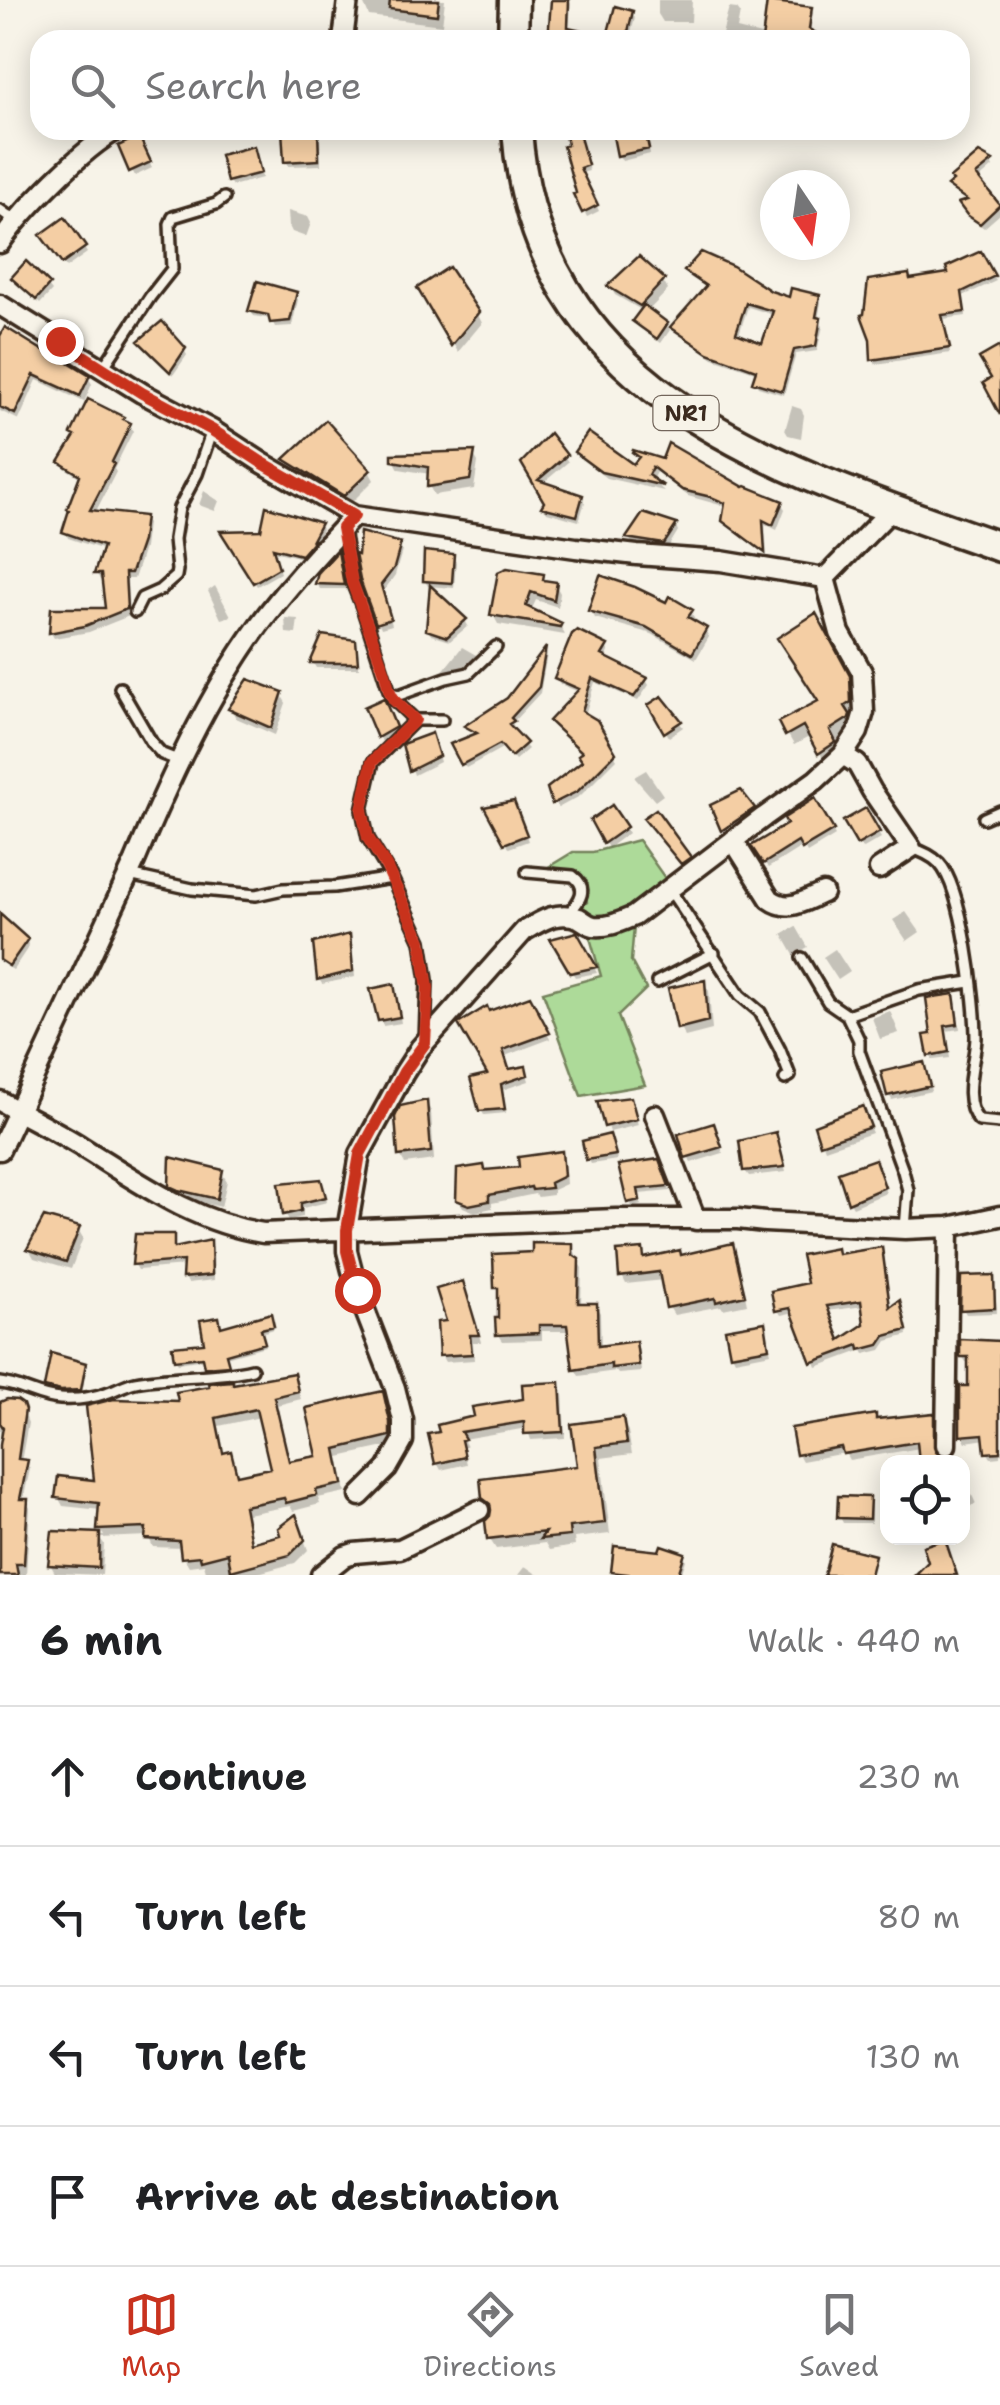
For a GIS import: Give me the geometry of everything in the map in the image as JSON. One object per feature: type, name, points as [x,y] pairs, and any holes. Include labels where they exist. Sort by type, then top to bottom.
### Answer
[{"type":"highway","points":[[514,0],[514,30]]},
{"type":"highway","name":"NR1","points":[[518,140],[524,189],[547,258],[591,328],[617,357],[678,408],[710,428],[795,470],[1000,547]]},
{"type":"street","points":[[344,30],[348,0]]},
{"type":"street","points":[[0,243],[48,189],[104,140]]},
{"type":"street","points":[[0,305],[142,393],[212,430],[348,522],[637,555],[721,560],[825,578]]},
{"type":"street","points":[[825,578],[893,508]]},
{"type":"street","points":[[0,1150],[180,761],[214,696],[258,627],[348,522]]},
{"type":"street","points":[[360,1496],[396,1455],[403,1441],[403,1420],[396,1388],[357,1290],[347,1251],[360,1154],[404,1072],[425,1043],[524,931],[544,918],[576,917],[592,926],[612,925],[634,916],[844,755],[864,712],[862,672],[840,633],[825,578]]},
{"type":"street","points":[[844,755],[857,764],[912,848],[879,869]]},
{"type":"street","points":[[733,840],[778,906],[788,908],[824,893]]},
{"type":"street","points":[[0,1101],[80,1145],[164,1199],[206,1218],[263,1234],[546,1220],[738,1219],[785,1224],[949,1227],[1000,1216]]},
{"type":"street","points":[[655,1115],[696,1220]]},
{"type":"street","points":[[946,1445],[949,1227]]},
{"type":"street","points":[[321,1575],[345,1556],[400,1549],[479,1510]]},
{"type":"lane","points":[[103,368],[172,268],[173,217],[224,198]]},
{"type":"lane","points":[[0,210],[17,222]]},
{"type":"lane","points":[[135,612],[142,598],[160,590],[176,576],[174,539],[179,508],[197,474],[212,430]]},
{"type":"lane","points":[[348,522],[352,582],[390,693],[415,720],[442,720]]},
{"type":"lane","points":[[390,693],[399,695],[469,673],[496,647]]},
{"type":"lane","points":[[120,688],[152,743],[162,754],[180,761]]},
{"type":"lane","points":[[415,720],[372,762],[362,810],[368,838],[392,878],[421,941],[427,980],[425,1043]]},
{"type":"lane","points":[[984,818],[1000,812]]},
{"type":"lane","points":[[912,848],[938,862],[955,892],[976,1037],[970,1086],[973,1115],[978,1121],[1000,1123]]},
{"type":"lane","points":[[528,872],[573,876],[579,881],[581,900],[568,916]]},
{"type":"lane","points":[[128,876],[192,889],[256,895],[392,878]]},
{"type":"lane","points":[[670,890],[740,995],[760,1012],[790,1076],[784,1080]]},
{"type":"lane","points":[[657,982],[714,953]]},
{"type":"lane","points":[[802,958],[828,1002],[846,1015],[859,1040],[859,1051],[908,1190],[904,1228]]},
{"type":"lane","points":[[846,1015],[919,990],[970,982]]},
{"type":"lane","points":[[0,1383],[61,1400],[94,1396],[130,1383],[252,1369]]},
{"type":"green space","points":[[638,840],[667,881],[635,910],[606,921],[576,912],[587,902],[581,875],[545,869],[573,852],[593,852]]},
{"type":"green space","points":[[634,926],[631,961],[646,989],[618,1016],[645,1085],[581,1096],[543,992],[601,976],[589,934]]},
{"type":"building","points":[[390,0],[439,0],[437,15],[389,9]]},
{"type":"building","points":[[551,0],[569,0],[568,27],[582,30],[549,30]]},
{"type":"building","points":[[767,1],[812,7],[811,30],[763,30]]},
{"type":"building","points":[[615,6],[633,11],[628,30],[609,30]]},
{"type":"building","points":[[141,140],[151,162],[129,172],[118,146]]},
{"type":"building","points":[[283,140],[318,140],[319,160],[284,162]]},
{"type":"building","points":[[566,140],[581,140],[588,165],[580,168],[598,205],[582,213],[573,194],[576,193],[563,146],[567,145]]},
{"type":"building","points":[[614,140],[647,140],[649,149],[617,156]]},
{"type":"building","points":[[254,146],[261,173],[227,182],[220,155]]},
{"type":"building","points":[[979,153],[993,161],[976,175],[1000,205],[980,224],[958,203],[967,200],[947,186],[953,181],[950,178]]},
{"type":"building","points":[[65,217],[86,247],[62,264],[40,235]]},
{"type":"building","points":[[981,251],[995,276],[962,292],[965,312],[942,315],[950,348],[871,360],[870,339],[861,315],[868,280],[948,273],[946,267]]},
{"type":"building","points":[[701,252],[733,266],[771,291],[789,297],[791,288],[820,295],[816,346],[794,350],[782,391],[752,382],[756,370],[708,353],[670,327],[706,286],[684,271]],"holes":[[[746,303],[773,311],[762,343],[736,333]]]},
{"type":"building","points":[[639,256],[665,279],[640,306],[607,286]]},
{"type":"building","points":[[26,261],[50,284],[36,300],[11,278]]},
{"type":"building","points":[[449,267],[479,312],[451,346],[417,288]]},
{"type":"building","points":[[257,281],[297,292],[290,321],[270,323],[268,315],[248,311]]},
{"type":"building","points":[[644,305],[668,323],[657,339],[632,321]]},
{"type":"building","points":[[162,321],[186,348],[170,372],[138,341]]},
{"type":"building","points":[[5,327],[90,375],[80,396],[34,375],[15,414],[0,407],[0,336]]},
{"type":"building","points":[[1000,346],[1000,415],[983,383],[991,378],[979,358]]},
{"type":"building","points":[[88,399],[131,423],[90,510],[145,516],[142,541],[131,573],[125,573],[127,609],[85,626],[49,633],[51,608],[105,608],[101,574],[94,574],[103,546],[62,532],[80,475],[59,462],[75,436],[71,434]]},
{"type":"building","points":[[326,420],[371,470],[344,496],[284,459]]},
{"type":"building","points":[[588,432],[633,464],[639,457],[633,450],[662,459],[668,443],[744,487],[783,501],[773,525],[763,520],[765,553],[722,521],[725,503],[682,490],[652,467],[648,475],[664,486],[601,472],[574,452]]},
{"type":"building","points":[[550,433],[567,455],[538,480],[583,495],[577,516],[541,507],[544,502],[521,463]]},
{"type":"building","points":[[475,451],[470,480],[427,487],[428,467],[392,461],[392,454]]},
{"type":"building","points":[[266,506],[321,523],[314,540],[301,555],[273,548],[279,568],[253,583],[220,531],[261,530]]},
{"type":"building","points":[[643,513],[677,524],[664,544],[626,538]]},
{"type":"building","points":[[360,532],[401,543],[394,568],[381,585],[391,619],[376,624],[355,554],[358,555]]},
{"type":"building","points":[[338,551],[344,585],[315,584],[318,573]]},
{"type":"building","points":[[424,551],[454,554],[452,583],[423,581]]},
{"type":"building","points":[[507,568],[544,574],[543,580],[557,582],[554,600],[531,592],[526,606],[562,623],[560,627],[490,615],[498,572]]},
{"type":"building","points":[[600,575],[666,602],[669,596],[693,610],[688,617],[707,628],[692,654],[646,627],[588,611]]},
{"type":"building","points":[[430,585],[467,619],[447,637],[426,630]]},
{"type":"building","points":[[816,613],[850,676],[851,702],[845,706],[849,718],[830,730],[836,742],[818,754],[803,726],[785,736],[778,722],[818,701],[777,638]]},
{"type":"building","points":[[577,630],[608,645],[602,655],[648,678],[634,697],[592,678],[582,711],[597,720],[616,753],[578,791],[552,804],[547,788],[582,761],[578,755],[582,752],[549,721],[579,689],[554,678]]},
{"type":"building","points":[[322,635],[356,640],[358,663],[310,663]]},
{"type":"building","points":[[546,647],[539,687],[509,724],[527,743],[511,757],[500,744],[461,765],[450,744],[477,733],[464,726],[507,698]]},
{"type":"building","points":[[248,679],[283,692],[271,728],[228,709]]},
{"type":"building","points":[[662,696],[682,721],[664,733],[648,705]]},
{"type":"building","points":[[384,698],[396,727],[377,738],[364,707]]},
{"type":"building","points":[[432,733],[439,756],[409,771],[402,744]]},
{"type":"building","points":[[741,790],[755,808],[721,831],[710,805]]},
{"type":"building","points":[[815,798],[834,830],[802,849],[798,842],[763,864],[751,846],[787,824],[784,818]]},
{"type":"building","points":[[514,801],[527,835],[504,844],[484,807]]},
{"type":"building","points":[[612,805],[627,827],[603,844],[590,820]]},
{"type":"building","points":[[866,808],[880,832],[857,845],[843,821]]},
{"type":"building","points":[[656,809],[691,857],[681,864],[643,818]]},
{"type":"building","points":[[0,914],[28,939],[9,966],[0,960]]},
{"type":"building","points":[[577,932],[597,967],[570,973],[550,939]]},
{"type":"building","points":[[350,934],[353,971],[317,980],[313,943]]},
{"type":"building","points":[[705,980],[708,1021],[677,1029],[668,988]]},
{"type":"building","points":[[394,984],[400,1017],[378,1021],[370,989]]},
{"type":"building","points":[[954,994],[958,1024],[945,1026],[949,1052],[928,1056],[924,1035],[931,1034],[926,998]]},
{"type":"building","points":[[530,996],[550,1033],[503,1050],[509,1069],[526,1066],[528,1075],[501,1084],[505,1109],[479,1111],[470,1078],[487,1074],[458,1024],[487,1006],[489,1011]]},
{"type":"building","points":[[924,1062],[930,1086],[887,1096],[881,1072]]},
{"type":"building","points":[[631,1097],[637,1119],[604,1127],[597,1101]]},
{"type":"building","points":[[427,1100],[431,1152],[398,1156],[395,1117],[400,1106]]},
{"type":"building","points":[[863,1106],[871,1127],[820,1144],[814,1125]]},
{"type":"building","points":[[714,1123],[722,1147],[685,1158],[678,1134]]},
{"type":"building","points":[[776,1132],[785,1167],[743,1171],[739,1141]]},
{"type":"building","points":[[610,1134],[616,1155],[586,1160],[582,1141]]},
{"type":"building","points":[[562,1151],[564,1176],[550,1183],[551,1188],[531,1187],[489,1195],[489,1201],[469,1205],[456,1200],[457,1169],[484,1165],[485,1170],[519,1167],[518,1157]]},
{"type":"building","points":[[170,1157],[223,1170],[217,1199],[169,1186]]},
{"type":"building","points":[[659,1159],[669,1186],[638,1189],[640,1200],[627,1203],[618,1165]]},
{"type":"building","points":[[875,1159],[885,1187],[848,1203],[838,1172]]},
{"type":"building","points":[[321,1179],[326,1197],[301,1203],[301,1211],[283,1215],[279,1183]]},
{"type":"building","points":[[44,1217],[80,1227],[66,1262],[27,1249]]},
{"type":"building","points":[[135,1234],[174,1234],[174,1248],[211,1240],[212,1275],[182,1278],[183,1261],[132,1265]]},
{"type":"building","points":[[532,1243],[573,1244],[573,1255],[579,1259],[578,1303],[597,1303],[598,1346],[636,1341],[639,1365],[611,1368],[611,1364],[573,1370],[567,1325],[539,1325],[539,1333],[496,1335],[498,1288],[494,1288],[493,1254],[532,1252]]},
{"type":"building","points":[[733,1243],[745,1295],[666,1308],[659,1272],[619,1277],[617,1251],[643,1249],[644,1258],[680,1250],[681,1255]]},
{"type":"building","points":[[882,1247],[890,1307],[900,1300],[907,1330],[885,1336],[879,1345],[860,1350],[859,1345],[811,1363],[790,1308],[775,1311],[771,1291],[807,1283],[801,1255],[837,1248],[838,1254]],"holes":[[[861,1301],[864,1324],[840,1340],[827,1306]]]},
{"type":"building","points":[[994,1275],[995,1308],[960,1310],[961,1276]]},
{"type":"building","points":[[463,1281],[479,1335],[470,1335],[472,1354],[439,1356],[437,1322],[446,1321],[436,1289]]},
{"type":"building","points":[[271,1313],[274,1326],[261,1329],[265,1343],[226,1354],[229,1365],[204,1367],[202,1357],[174,1360],[172,1346],[204,1343],[200,1320],[219,1317],[221,1327]]},
{"type":"building","points":[[765,1322],[769,1348],[730,1355],[725,1329]]},
{"type":"building","points":[[960,1339],[1000,1341],[1000,1452],[985,1453],[983,1434],[960,1436],[960,1386],[968,1386],[968,1357],[960,1357]]},
{"type":"building","points":[[51,1353],[86,1363],[81,1390],[44,1387]]},
{"type":"building","points":[[294,1373],[298,1391],[274,1397],[289,1461],[317,1456],[306,1408],[383,1391],[390,1436],[336,1449],[343,1484],[286,1503],[284,1498],[244,1506],[251,1543],[280,1535],[278,1528],[296,1514],[305,1540],[290,1555],[231,1571],[228,1553],[201,1560],[200,1556],[181,1558],[179,1541],[145,1539],[146,1528],[97,1530],[99,1503],[55,1498],[58,1476],[94,1480],[86,1406],[114,1399],[178,1401],[176,1392],[209,1386],[208,1383],[233,1384]],"holes":[[[256,1409],[270,1468],[237,1475],[231,1451],[223,1453],[216,1418]]]},
{"type":"building","points":[[560,1382],[563,1432],[524,1434],[524,1422],[461,1432],[465,1457],[435,1464],[428,1434],[439,1432],[437,1425],[474,1416],[472,1407],[523,1399],[522,1384]]},
{"type":"building","points":[[17,1400],[25,1410],[18,1459],[28,1460],[20,1499],[28,1499],[24,1564],[16,1564],[18,1575],[0,1575],[0,1402]]},
{"type":"building","points":[[934,1413],[934,1446],[940,1455],[918,1455],[917,1442],[843,1454],[841,1447],[796,1455],[791,1428],[876,1414],[876,1419]]},
{"type":"building","points":[[623,1417],[627,1443],[596,1447],[605,1523],[569,1527],[570,1536],[540,1539],[545,1532],[487,1539],[485,1521],[491,1510],[482,1498],[480,1478],[577,1466],[571,1424]]},
{"type":"building","points":[[838,1496],[870,1497],[869,1519],[837,1518]]},
{"type":"building","points":[[52,1531],[100,1533],[99,1568],[48,1565]]},
{"type":"building","points":[[832,1544],[875,1555],[870,1575],[824,1575]]},
{"type":"building","points":[[661,1545],[685,1553],[678,1575],[611,1572],[614,1546],[659,1551]]},
{"type":"building","points":[[947,1545],[957,1575],[915,1575],[928,1562],[923,1546]]},
{"type":"route","points":[[60,341],[354,516],[342,528],[352,582],[389,690],[415,720],[372,762],[362,810],[371,845],[403,898],[421,941],[428,988],[425,1043],[404,1072],[360,1154],[347,1230],[347,1251],[357,1290]]}]
